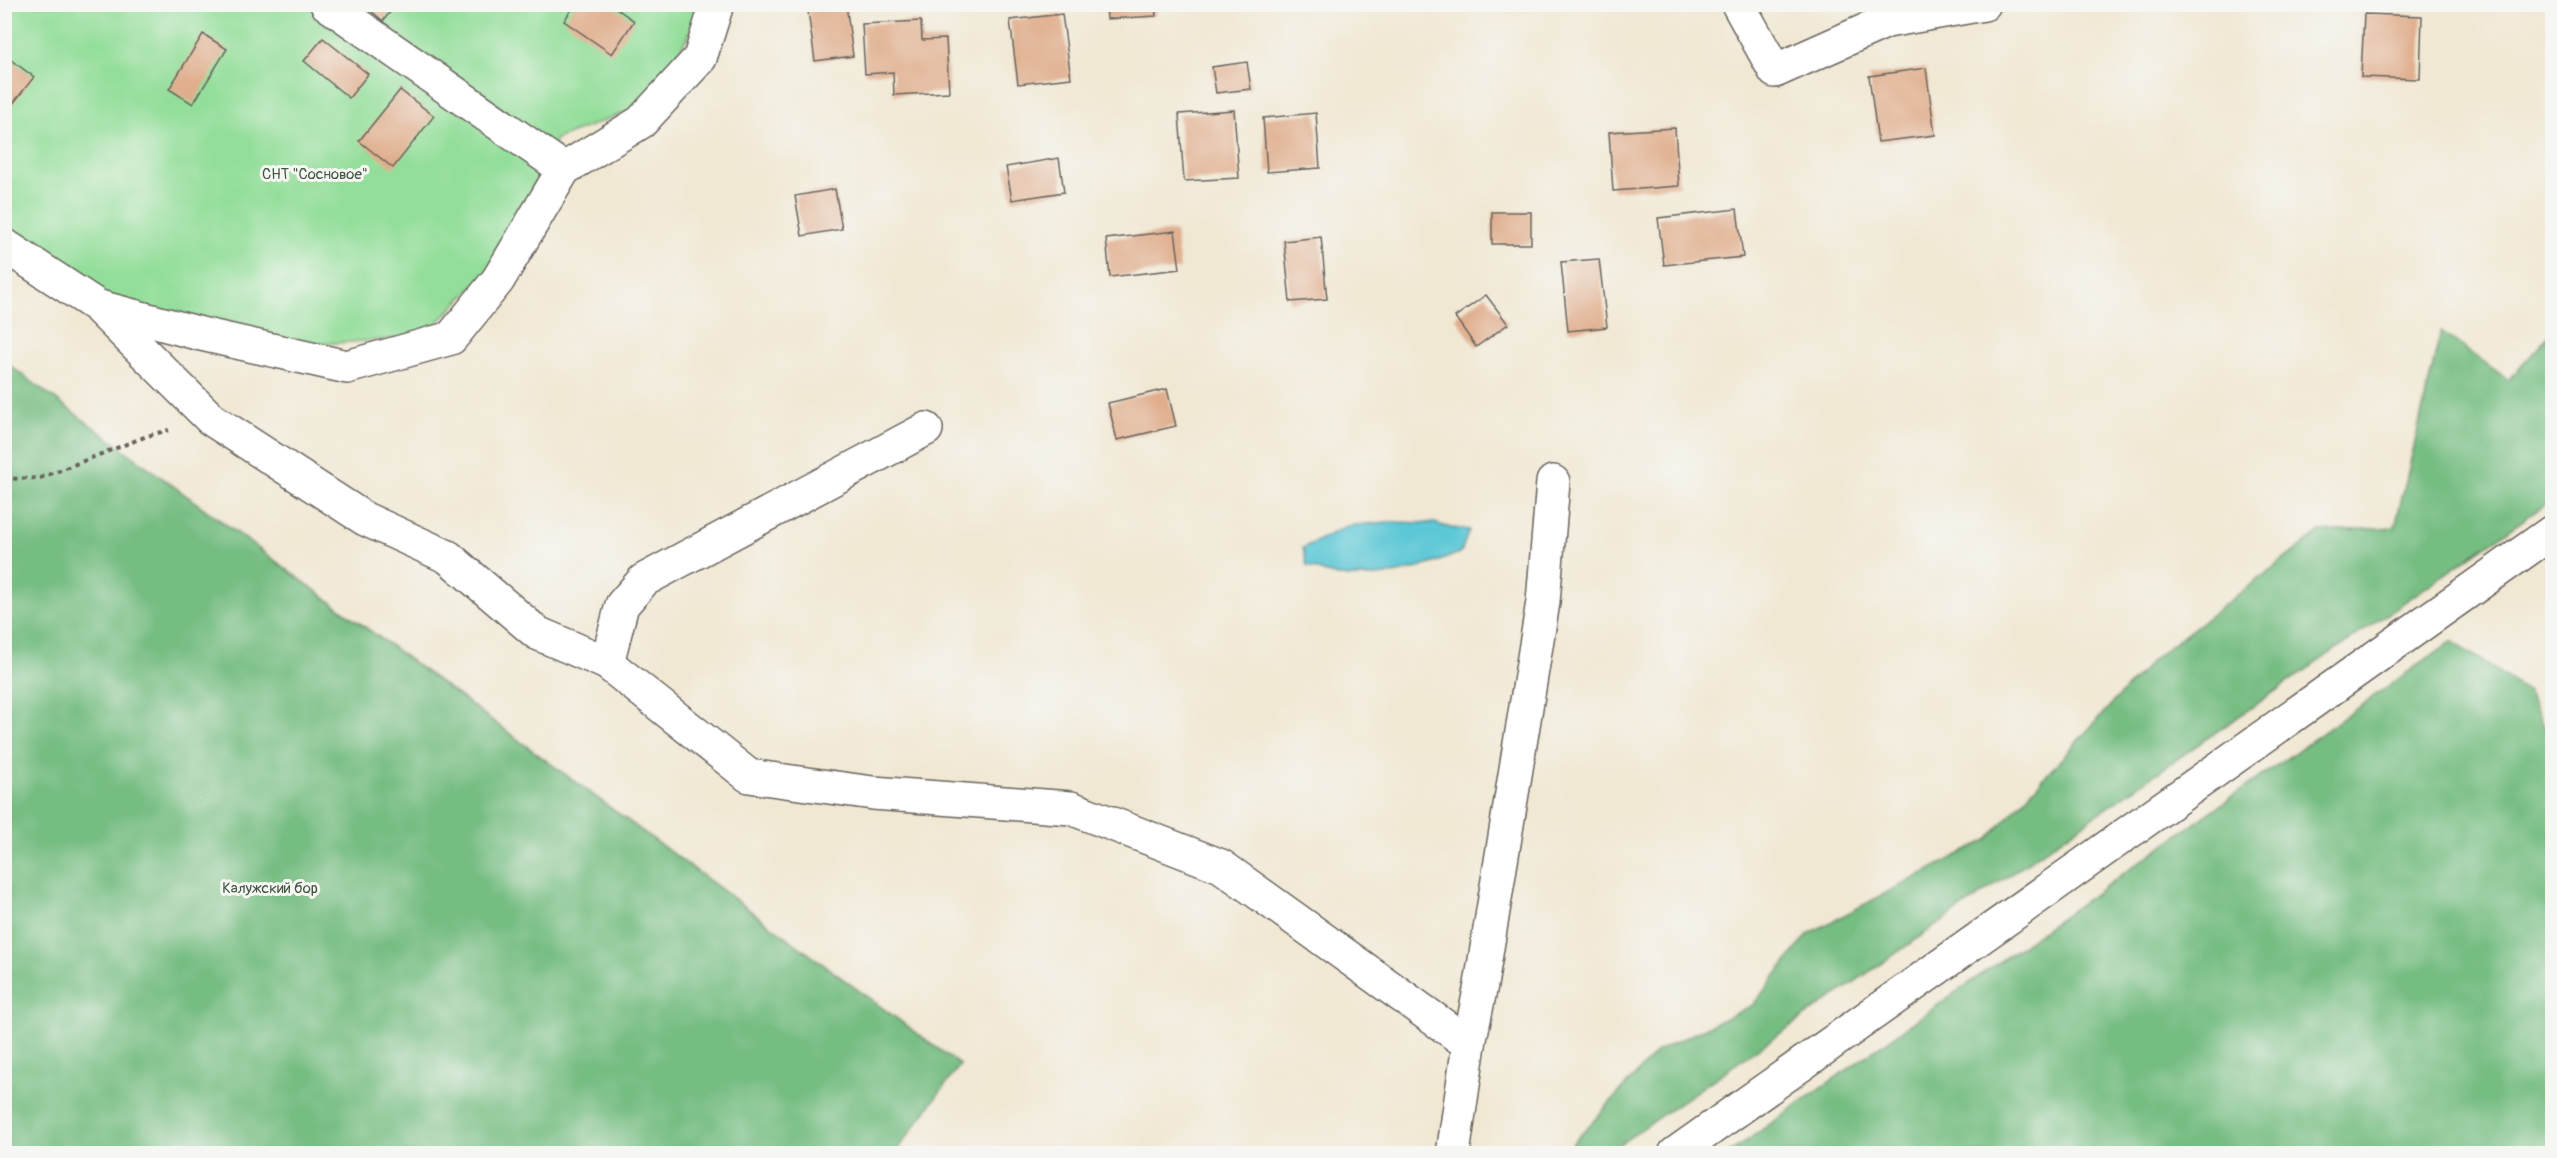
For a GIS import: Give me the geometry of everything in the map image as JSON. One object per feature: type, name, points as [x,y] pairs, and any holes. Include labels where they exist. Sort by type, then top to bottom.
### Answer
[{"type":"street","points":[[327,4],[564,169]]},
{"type":"street","points":[[97,306],[201,334],[347,367],[451,338],[498,280],[564,169],[641,122],[700,58],[717,4]]},
{"type":"street","points":[[1738,4],[1775,71],[1887,21],[1984,4]]},
{"type":"street","points":[[4,245],[97,306],[211,419],[365,519],[448,557],[537,633],[607,663],[749,776],[873,793],[1071,808],[1221,866],[1469,1044]]},
{"type":"street","points":[[607,663],[622,605],[644,580],[926,429]]},
{"type":"street","points":[[1453,1154],[1469,1044],[1481,986],[1543,602],[1553,482]]},
{"type":"street","points":[[1676,1154],[2553,532]]},
{"type":"path","points":[[4,479],[40,478],[147,436],[211,419]]},
{"type":"green space","name":"СНТ \"Сосновое\"","points":[[4,5],[707,5],[647,104],[556,139],[496,264],[423,337],[305,345],[76,304],[5,251]]},
{"type":"green space","points":[[2441,331],[2509,380],[2552,332],[2552,500],[1607,1153],[1564,1153],[1657,1051],[1753,1005],[1808,934],[1987,840],[2152,660],[2320,532],[2395,527]]},
{"type":"green space","name":"Калужский бор","points":[[5,362],[960,1065],[895,1153],[5,1153]]},
{"type":"green space","points":[[2452,641],[2528,692],[2552,743],[2552,1153],[1729,1153]]},
{"type":"water","points":[[1387,522],[1434,523],[1469,530],[1461,552],[1432,564],[1402,572],[1355,577],[1335,575],[1307,566],[1303,548],[1347,526]]},
{"type":"building","points":[[363,4],[391,4],[394,7],[383,21]]},
{"type":"building","points":[[575,4],[610,4],[634,21],[612,54],[564,21]]},
{"type":"building","points":[[807,4],[846,4],[853,56],[815,61]]},
{"type":"building","points":[[1106,4],[1155,4],[1156,16],[1107,19]]},
{"type":"building","points":[[1062,14],[1071,78],[1018,84],[1010,20]]},
{"type":"building","points":[[2364,14],[2422,16],[2420,79],[2361,77]]},
{"type":"building","points":[[921,21],[922,40],[946,39],[949,92],[894,95],[893,72],[865,74],[862,24]]},
{"type":"building","points":[[203,34],[227,49],[193,104],[169,89]]},
{"type":"building","points":[[323,38],[368,74],[349,98],[304,61]]},
{"type":"building","points":[[11,60],[34,77],[4,115],[4,67]]},
{"type":"building","points":[[1247,62],[1251,89],[1216,93],[1212,67]]},
{"type":"building","points":[[1926,68],[1935,135],[1878,142],[1869,76]]},
{"type":"building","points":[[400,90],[434,116],[393,168],[359,141]]},
{"type":"building","points":[[1234,110],[1239,178],[1184,181],[1179,114]]},
{"type":"building","points":[[1316,113],[1320,168],[1267,172],[1263,118]]},
{"type":"building","points":[[1675,128],[1679,186],[1613,191],[1609,132]]},
{"type":"building","points":[[1059,158],[1064,192],[1012,200],[1006,167]]},
{"type":"building","points":[[835,189],[842,229],[802,236],[795,196]]},
{"type":"building","points":[[1737,209],[1743,257],[1664,265],[1658,218]]},
{"type":"building","points":[[1492,212],[1531,212],[1531,244],[1492,244]]},
{"type":"building","points":[[1175,231],[1180,269],[1110,277],[1106,239]]},
{"type":"building","points":[[1321,237],[1327,299],[1290,302],[1284,241]]},
{"type":"building","points":[[1599,259],[1607,327],[1568,331],[1561,262]]},
{"type":"building","points":[[1486,295],[1508,324],[1476,347],[1455,317]]},
{"type":"building","points":[[1167,389],[1176,426],[1117,440],[1108,403]]}]
